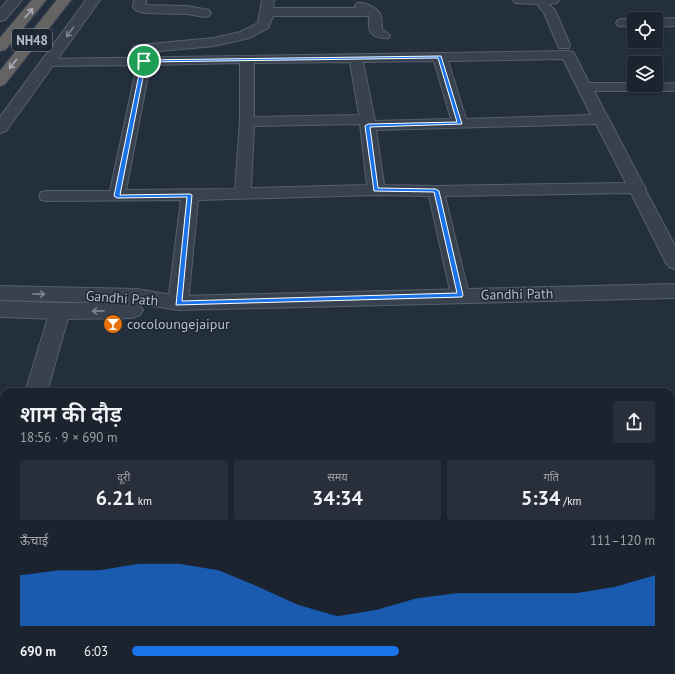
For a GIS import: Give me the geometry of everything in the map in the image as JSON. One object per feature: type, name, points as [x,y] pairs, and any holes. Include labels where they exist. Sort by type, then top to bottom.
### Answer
[{"type":"highway","name":"NH48","points":[[0,46],[39,0]]},
{"type":"highway","name":"NH48","points":[[0,81],[64,0]]},
{"type":"street","points":[[0,17],[15,0]]},
{"type":"street","points":[[0,128],[53,62],[93,0]]},
{"type":"street","points":[[140,0],[139,7],[144,9],[187,10],[205,13]]},
{"type":"street","points":[[519,0],[547,0],[550,12],[564,45]]},
{"type":"street","points":[[356,1],[375,15],[376,30],[384,34]]},
{"type":"street","points":[[53,62],[67,50],[127,50],[214,42],[244,35],[264,24],[268,6],[314,11],[371,12]]},
{"type":"street","points":[[663,23],[675,22]]},
{"type":"street","points":[[53,62],[568,55],[675,262]]},
{"type":"street","points":[[440,56],[460,123]]},
{"type":"street","points":[[356,58],[368,122],[376,190]]},
{"type":"street","points":[[243,193],[247,122],[247,60]]},
{"type":"street","points":[[117,196],[144,61]]},
{"type":"street","points":[[584,87],[675,87]]},
{"type":"street","points":[[247,122],[460,123],[602,119]]},
{"type":"street","points":[[47,196],[190,195],[376,190],[436,191],[638,188]]},
{"type":"street","points":[[436,191],[460,295]]},
{"type":"street","points":[[0,309],[60,311],[135,310],[178,303],[190,195]]},
{"type":"street","name":"Gandhi Path","points":[[0,293],[137,296],[178,303],[675,291]]},
{"type":"street","points":[[37,388],[60,311]]},
{"type":"place","name":"cocoloungejaipur","points":[[113,324]]},
{"type":"route","points":[[440,56],[460,123],[368,126],[376,190],[436,191],[460,295],[178,303],[190,195],[117,196],[144,61],[440,56]]}]
